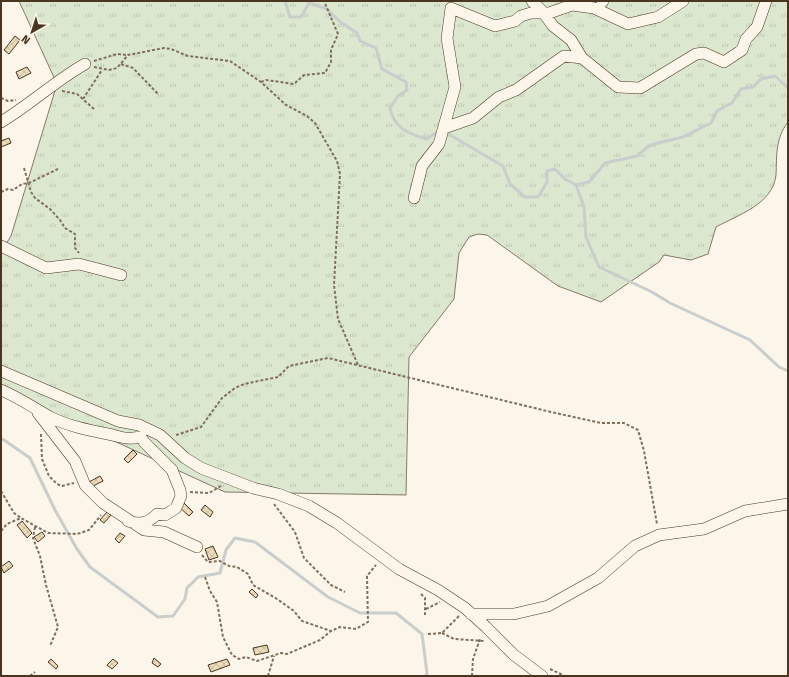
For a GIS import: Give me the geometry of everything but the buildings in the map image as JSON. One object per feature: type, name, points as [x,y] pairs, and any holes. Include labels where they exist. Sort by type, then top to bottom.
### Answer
[{"type":"street","points":[[532,1],[543,12],[553,26],[571,40],[582,58],[618,87],[640,88],[696,54],[704,53],[724,62],[742,50],[746,39],[757,27],[766,1]]},
{"type":"street","points":[[414,198],[422,166],[440,144],[456,87],[447,38],[450,4],[495,26],[515,21],[521,16],[531,12],[549,13],[572,5],[602,3],[628,24],[658,18],[682,1]]},
{"type":"street","points":[[444,128],[473,118],[499,97],[516,90],[564,56],[582,58]]},
{"type":"street","points":[[1,122],[24,108],[64,76],[85,64]]},
{"type":"street","points":[[1,246],[46,268],[79,264],[121,275]]},
{"type":"street","points":[[1,371],[118,421],[141,437],[185,458],[201,468],[309,506],[337,523],[399,569],[450,598],[468,611],[514,655],[542,676]]},
{"type":"street","points":[[2,391],[52,418],[82,430],[120,438],[130,439],[141,437]]},
{"type":"street","points":[[34,408],[75,461],[85,485],[108,506],[128,521],[144,530],[164,532],[197,547]]},
{"type":"street","points":[[118,421],[139,425],[160,435],[185,458]]},
{"type":"street","points":[[128,521],[138,524],[152,520],[157,514],[165,515],[176,508],[181,496],[172,470],[144,442],[141,437]]},
{"type":"street","points":[[468,611],[514,614],[548,606],[598,578],[635,546],[659,535],[704,529],[745,511],[788,504]]},
{"type":"path","points":[[261,82],[266,80],[294,84],[304,75],[325,73],[331,62],[331,50],[338,34],[324,1]]},
{"type":"path","points":[[85,64],[104,56],[117,54],[128,55],[164,48],[171,49],[188,56],[230,61],[261,82],[286,105],[307,116],[315,123],[337,161],[340,180],[334,284],[338,319],[358,365]]},
{"type":"path","points":[[85,64],[102,70],[117,68],[128,55]]},
{"type":"path","points":[[121,64],[133,68],[159,95]]},
{"type":"path","points":[[83,99],[102,70]]},
{"type":"path","points":[[48,88],[54,88],[67,94],[77,94],[94,109]]},
{"type":"path","points":[[24,168],[35,198],[50,209],[65,228],[75,234],[75,248],[79,253],[79,264]]},
{"type":"path","points":[[1,192],[14,190],[22,184],[29,183],[58,169]]},
{"type":"path","points":[[160,435],[179,435],[201,427],[206,423],[222,398],[235,388],[244,384],[278,377],[289,366],[328,358],[601,423],[624,423],[638,430],[644,451],[659,535]]},
{"type":"path","points":[[45,421],[40,440],[42,445],[42,459],[49,476],[57,484],[62,486],[72,485],[81,478]]},
{"type":"path","points":[[180,490],[209,493],[226,483],[227,478]]},
{"type":"path","points":[[1,491],[14,513],[35,527],[48,533],[77,534],[89,530],[108,506]]},
{"type":"path","points":[[263,491],[295,532],[304,558],[331,585],[345,592]]},
{"type":"path","points":[[1,531],[7,524],[21,518]]},
{"type":"path","points":[[35,527],[33,538],[40,556],[58,627],[50,646]]},
{"type":"path","points":[[197,547],[208,562],[220,561],[229,566],[237,567],[248,574],[253,586],[277,599],[294,611],[302,620],[331,631]]},
{"type":"path","points":[[205,577],[210,591],[217,602],[223,637],[232,655],[239,659],[246,657],[256,661],[281,653],[287,654],[303,649],[320,640],[331,631],[344,626],[356,629],[368,622],[367,576],[376,566],[376,559],[379,555]]},
{"type":"path","points":[[420,592],[424,598],[426,615]]},
{"type":"path","points":[[442,633],[468,611]]},
{"type":"path","points":[[472,676],[473,659],[480,640],[483,624]]},
{"type":"path","points":[[428,634],[442,633],[454,639],[480,640],[487,642]]},
{"type":"path","points":[[268,676],[274,656]]},
{"type":"path","points":[[30,676],[35,672]]},
{"type":"green space","points":[[19,1],[788,1],[788,122],[779,141],[776,175],[768,194],[744,213],[716,227],[708,254],[691,260],[664,255],[659,262],[601,302],[558,286],[487,235],[478,234],[469,237],[459,253],[454,299],[409,357],[406,495],[225,492],[1,389],[1,252],[11,236],[57,84]]},
{"type":"waterway","points":[[285,1],[290,17],[301,17],[309,3],[327,9],[339,21],[357,33],[360,41],[376,48],[382,69],[406,82],[407,90],[398,96],[390,108],[398,125],[414,135],[427,139],[440,130]]},
{"type":"waterway","points":[[576,185],[589,182],[605,163],[637,156],[650,145],[683,137],[711,123],[717,111],[732,103],[741,89],[753,87],[761,79],[775,76],[788,88]]},
{"type":"waterway","points":[[445,132],[503,166],[510,184],[525,197],[538,197],[547,182],[547,171],[555,169],[565,179],[576,185],[584,207],[586,237],[599,267],[652,292],[670,303],[750,340],[779,367],[788,371]]},
{"type":"waterway","points":[[1,439],[30,458],[55,510],[77,549],[90,567],[158,617],[173,616],[185,599],[187,588],[198,577],[220,573],[226,550],[235,538],[255,542],[328,597],[360,613],[396,613],[422,634],[427,673],[426,676]]}]
